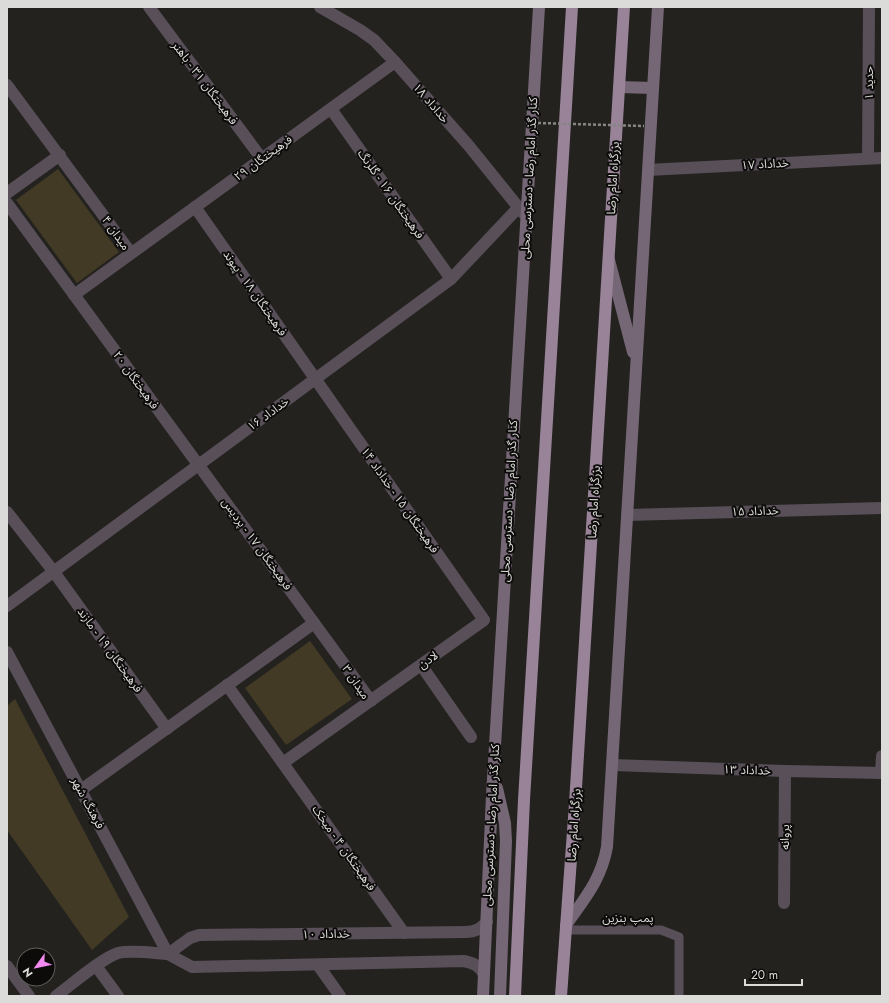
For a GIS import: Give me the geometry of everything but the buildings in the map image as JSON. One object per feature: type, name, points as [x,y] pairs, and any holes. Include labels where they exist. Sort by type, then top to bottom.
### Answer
[{"type":"highway","points":[[515,996],[524,800],[572,7]]},
{"type":"highway","name":"بزرگراه امام رضا","points":[[561,996],[575,804],[624,7]]},
{"type":"main road","name":"کنار گذر امام رضا - دسترسی محلی","points":[[483,996],[522,212],[539,7]]},
{"type":"main road","points":[[566,927],[601,872],[607,847],[658,7]]},
{"type":"main road","points":[[619,87],[653,88]]},
{"type":"main road","points":[[608,256],[636,363]]},
{"type":"main road","points":[[494,771],[506,841],[500,996]]},
{"type":"street","name":"فرهیختگان ۳۱ - باهنر","points":[[149,7],[262,159]]},
{"type":"street","name":"خداداد ۱۸","points":[[320,7],[364,32],[374,40],[469,146],[522,212]]},
{"type":"street","name":"حدید ۱","points":[[868,158],[869,7]]},
{"type":"street","name":"فرهیختگان ۲۹","points":[[131,253],[395,62]]},
{"type":"street","name":"میدان ۴","points":[[7,85],[131,253],[74,294]]},
{"type":"street","name":"فرهیختگان ۱۶ - گلرنگ","points":[[330,109],[451,279]]},
{"type":"street","points":[[7,193],[60,155]]},
{"type":"street","name":"خداداد ۱۷","points":[[648,170],[882,158]]},
{"type":"street","points":[[7,203],[74,294]]},
{"type":"street","name":"فرهیختگان ۱۸ - پیوند","points":[[195,207],[315,379]]},
{"type":"street","name":"خداداد ۱۶","points":[[7,606],[451,279],[522,212]]},
{"type":"street","name":"فرهیختگان ۲۰","points":[[74,294],[199,465]]},
{"type":"street","name":"فرهیختگان ۱۵ - خداداد ۱۴","points":[[315,379],[484,620]]},
{"type":"street","name":"فرهیختگان ۱۷ - پردیس","points":[[199,465],[314,623]]},
{"type":"street","name":"خداداد ۱۵","points":[[627,515],[882,508]]},
{"type":"street","name":"فرهیختگان ۱۹ - مازند","points":[[7,512],[54,572],[167,729]]},
{"type":"street","name":"لادن","points":[[371,700],[484,620]]},
{"type":"street","points":[[81,790],[314,623]]},
{"type":"street","name":"میدان ۳","points":[[283,763],[371,700],[314,623]]},
{"type":"street","name":"فرهنگ شهر","points":[[7,652],[168,954]]},
{"type":"street","points":[[421,665],[470,737]]},
{"type":"street","points":[[227,684],[283,763]]},
{"type":"street","points":[[881,773],[882,756]]},
{"type":"street","name":"فرهیختگان ۴ - میخک","points":[[283,763],[404,933]]},
{"type":"street","name":"خداداد ۱۳","points":[[612,765],[881,773]]},
{"type":"street","name":"پروانه","points":[[784,903],[785,771]]},
{"type":"street","name":"خداداد ۱۰","points":[[168,954],[190,938],[200,935],[472,932],[479,930],[486,922]]},
{"type":"street","points":[[56,996],[110,957],[118,953],[126,952],[168,954],[192,967],[464,961],[475,964],[484,974]]},
{"type":"street","points":[[318,964],[340,996]]},
{"type":"street","points":[[7,966],[29,996]]},
{"type":"street","points":[[96,966],[118,996]]},
{"type":"lane","name":"پمپ بنزین","points":[[566,927],[661,930],[679,937],[679,996]]},
{"type":"path","points":[[538,123],[644,126]]},
{"type":"shaded area","points":[[58,169],[119,252],[77,283],[16,200]]},
{"type":"shaded area","points":[[310,641],[352,699],[286,745],[245,688]]},
{"type":"shaded area","points":[[15,699],[129,917],[92,950],[7,830],[7,706]]}]
